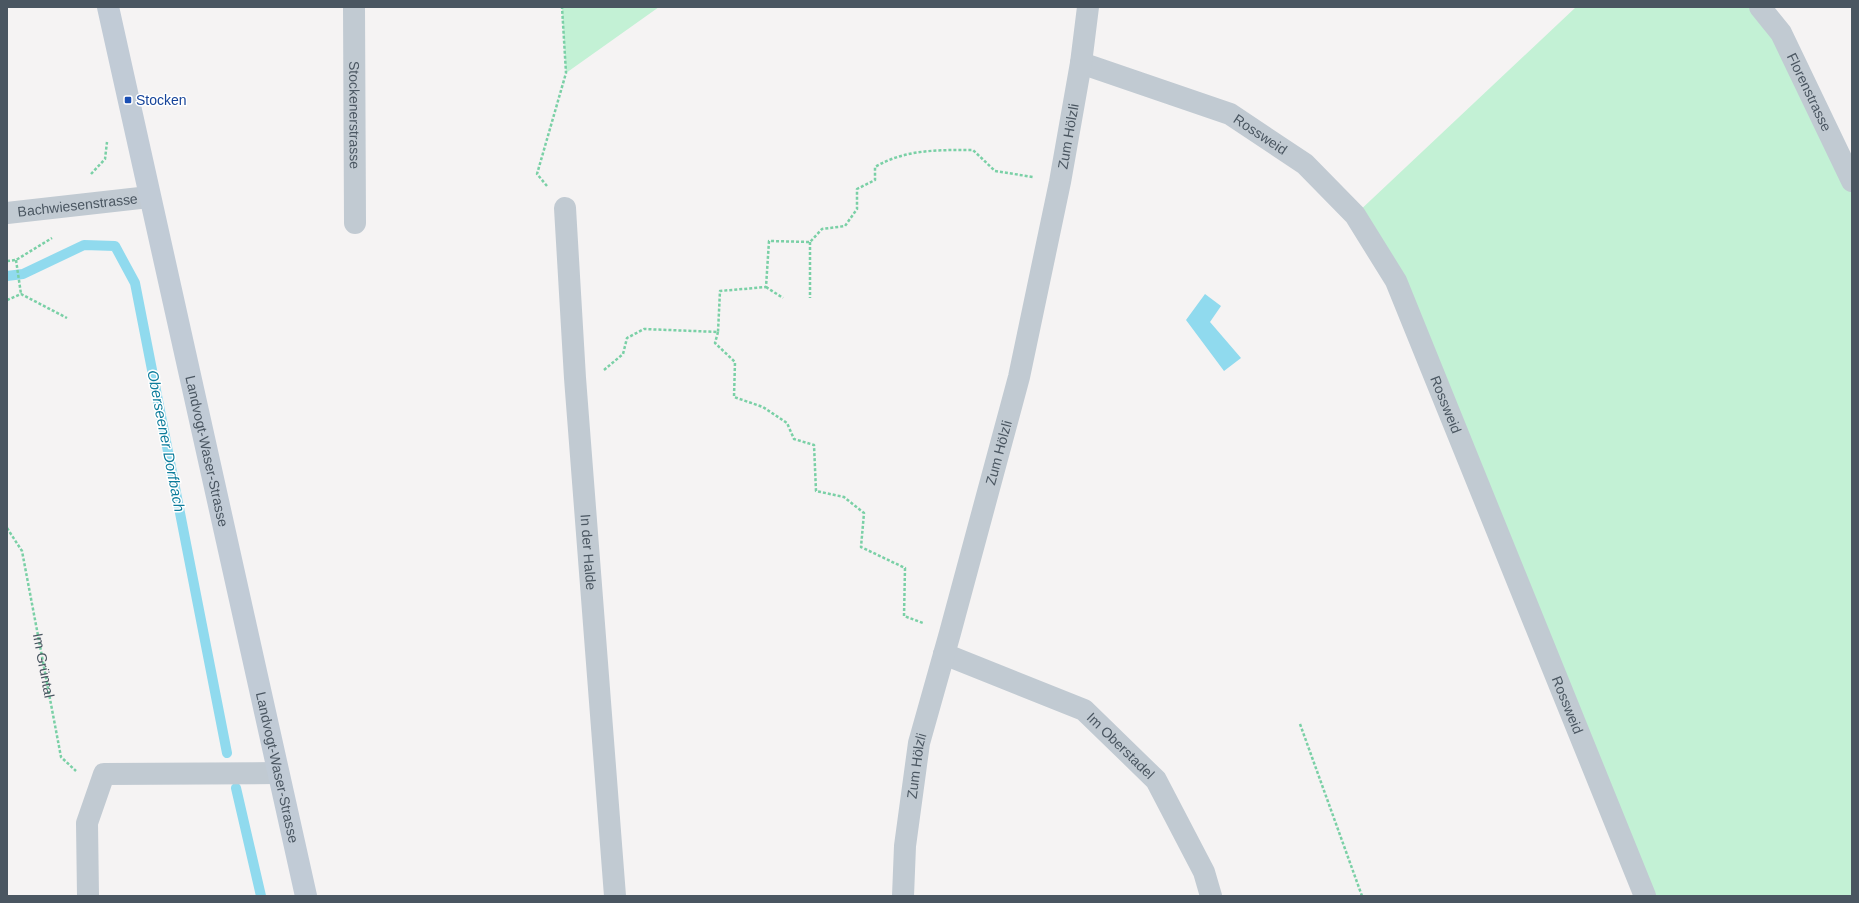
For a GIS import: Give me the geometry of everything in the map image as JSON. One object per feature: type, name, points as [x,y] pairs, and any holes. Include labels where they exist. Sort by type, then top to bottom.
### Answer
[{"type":"street","name":"Landvogt-Waser-Strasse","points":[[108,7],[149,197],[306,896]]},
{"type":"street","name":"Stockenerstrasse","points":[[354,7],[355,223]]},
{"type":"street","name":"Zum Hölzli","points":[[903,896],[905,846],[919,743],[1019,377],[1060,182],[1081,63],[1088,7]]},
{"type":"street","name":"Florenstrasse","points":[[1760,7],[1781,33],[1852,182]]},
{"type":"street","name":"Rossweid","points":[[1081,63],[1230,114],[1305,164],[1355,215],[1396,281],[1645,896]]},
{"type":"street","name":"Bachwiesenstrasse","points":[[7,213],[149,197]]},
{"type":"street","name":"In der Halde","points":[[565,208],[575,378],[614,896]]},
{"type":"street","name":"Im Oberstadel","points":[[944,654],[1084,710],[1156,780],[1204,872],[1211,896]]},
{"type":"street","points":[[88,896],[87,823],[104,774],[278,773]]},
{"type":"path","points":[[562,7],[566,73],[537,174],[565,208]]},
{"type":"path","points":[[89,175],[105,159],[107,135]]},
{"type":"path","points":[[810,298],[810,242],[822,229],[845,226],[857,209],[857,189],[875,180],[875,167],[889,159],[929,149],[974,150],[996,171],[1060,182]]},
{"type":"path","points":[[7,261],[16,260],[56,235]]},
{"type":"path","points":[[766,286],[769,241],[810,242]]},
{"type":"path","points":[[16,260],[21,294],[67,318]]},
{"type":"path","points":[[783,298],[766,286],[720,291],[718,332],[715,343],[735,362],[734,397],[763,406],[787,423],[794,439],[814,444],[816,491],[844,497],[864,513],[861,547],[905,568],[904,616],[950,633]]},
{"type":"path","points":[[7,300],[21,294]]},
{"type":"path","points":[[575,378],[600,374],[623,354],[627,338],[644,330],[718,332]]},
{"type":"path","name":"Im Grüntal","points":[[7,528],[22,551],[61,757],[80,775],[104,774]]},
{"type":"path","points":[[1300,724],[1362,896]]},
{"type":"green space","points":[[562,7],[659,7],[566,73]]},
{"type":"green space","points":[[1576,7],[1760,7],[1852,181],[1852,896],[1645,896],[1396,281],[1355,215]]},
{"type":"water","points":[[1205,294],[1221,306],[1210,322],[1241,358],[1224,371],[1186,320]]},
{"type":"waterway","name":"Oberseener Dorfbach","points":[[7,276],[23,274],[84,245],[115,246],[135,283],[227,753]]},
{"type":"waterway","name":"Oberseener Dorfbach","points":[[236,788],[261,896]]},
{"type":"place","name":"Stocken","points":[[128,100]]}]
